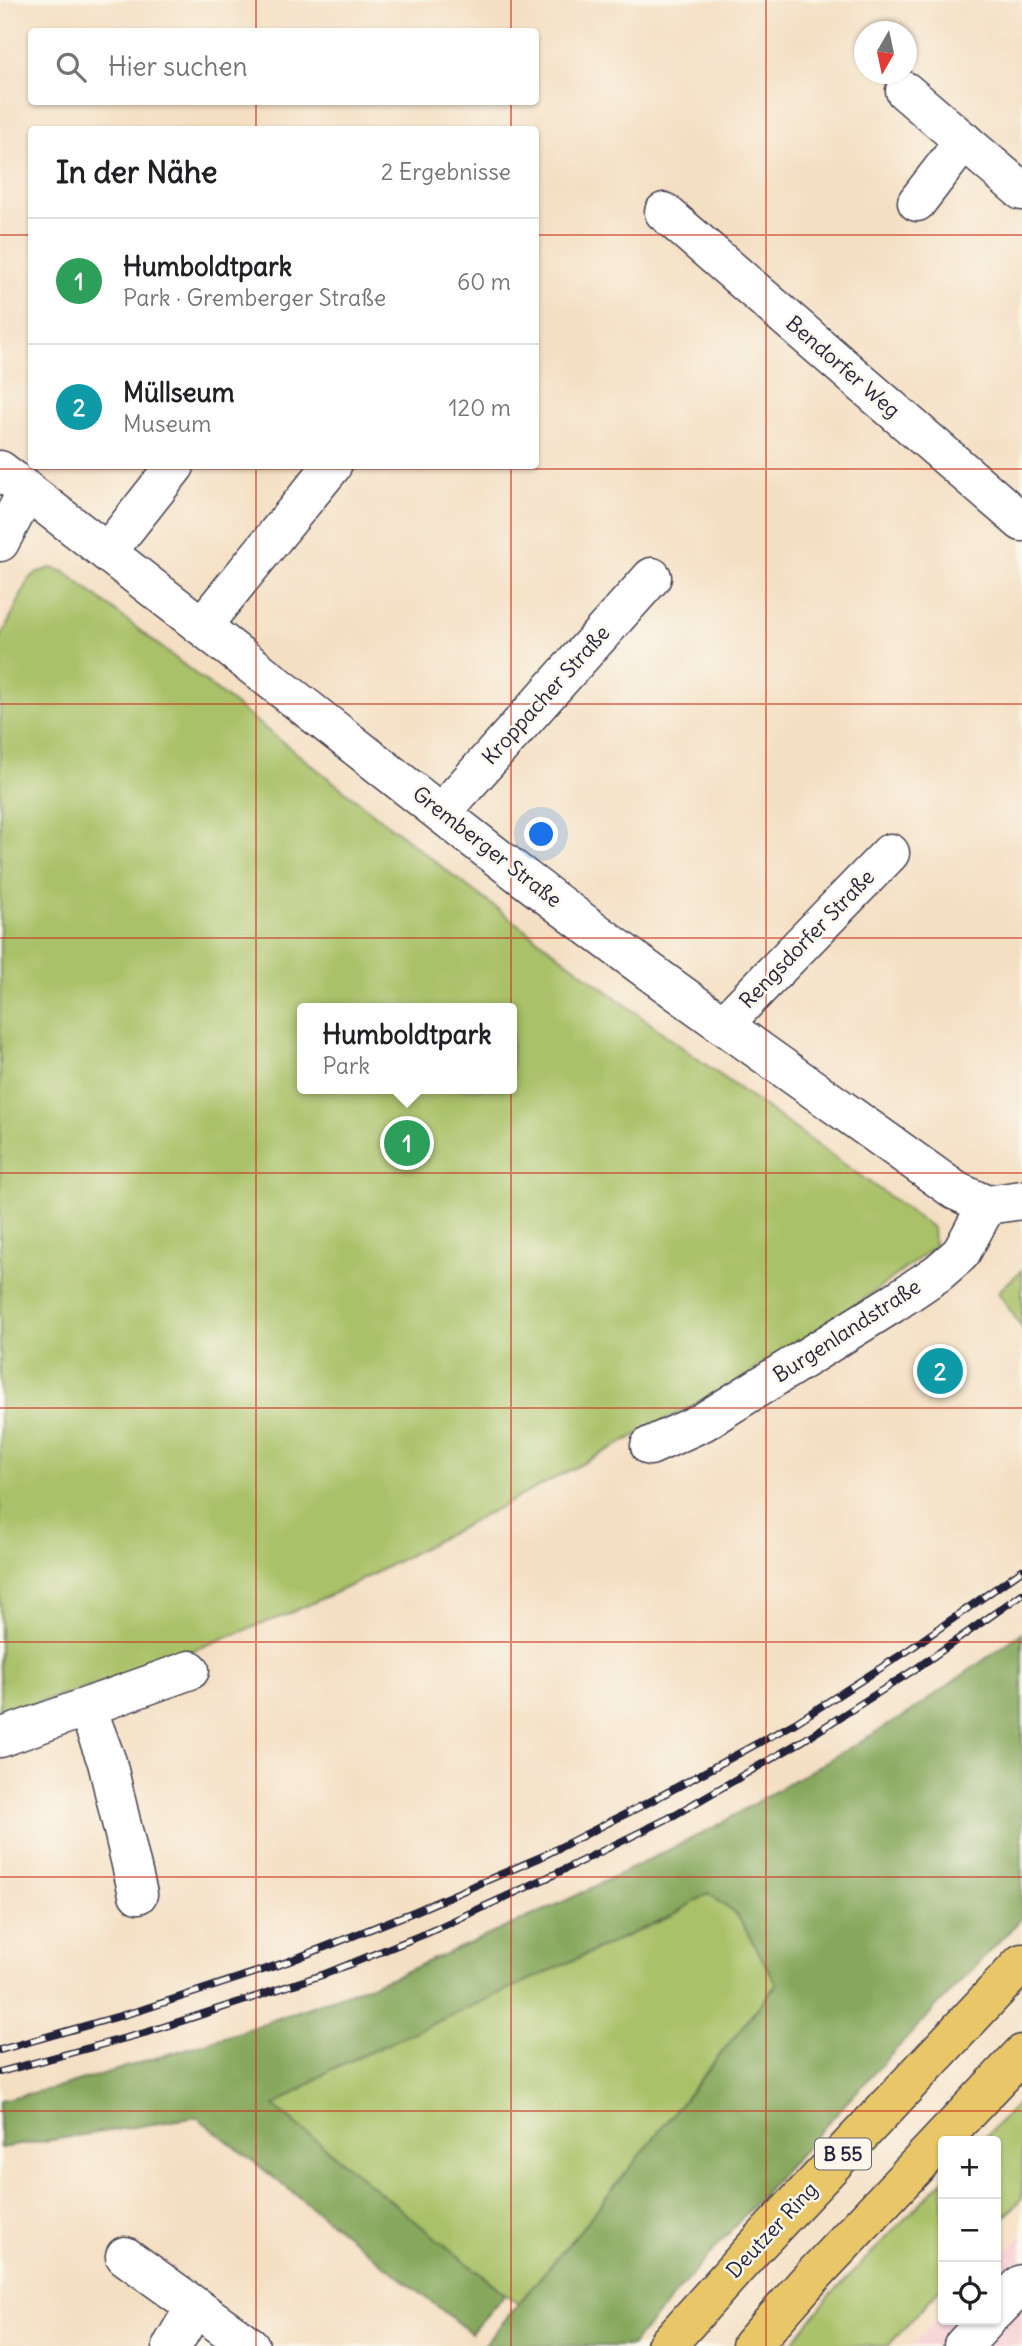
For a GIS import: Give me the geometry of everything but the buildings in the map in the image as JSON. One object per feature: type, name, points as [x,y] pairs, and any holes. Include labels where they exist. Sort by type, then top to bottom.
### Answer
[{"type":"main road","name":"Deutzer Ring","points":[[666,2346],[754,2248],[1022,1963]]},
{"type":"main road","name":"B 55","points":[[751,2346],[1022,2054]]},
{"type":"street","points":[[905,91],[1022,191]]},
{"type":"street","points":[[917,202],[964,141]]},
{"type":"street","name":"Bendorfer Weg","points":[[664,212],[1022,522]]},
{"type":"street","points":[[108,551],[173,469]]},
{"type":"street","points":[[202,626],[330,469]]},
{"type":"street","points":[[0,542],[13,481]]},
{"type":"street","name":"Gremberger Straße","points":[[13,481],[108,551],[441,813],[723,1026],[956,1191],[1005,1203]]},
{"type":"street","name":"Kroppacher Straße","points":[[441,813],[652,577]]},
{"type":"street","name":"Rengsdorfer Straße","points":[[723,1026],[890,853]]},
{"type":"street","name":"Burgenlandstraße","points":[[650,1446],[703,1422],[938,1273],[961,1253],[1005,1203]]},
{"type":"street","points":[[0,1738],[190,1670]]},
{"type":"street","points":[[87,1707],[107,1762],[138,1894]]},
{"type":"street","points":[[125,2256],[250,2346]]},
{"type":"street","points":[[1001,2306],[1022,2284]]},
{"type":"street","points":[[172,2346],[195,2306]]},
{"type":"street","points":[[963,2346],[982,2325]]},
{"type":"shaded area","points":[[1022,2235],[1022,2346],[912,2346],[938,2319],[938,2325],[1001,2325],[1001,2257]]},
{"type":"green space","points":[[52,568],[65,572],[455,877],[695,1057],[933,1228],[934,1247],[854,1307],[732,1385],[356,1583],[288,1614],[191,1651],[77,1691],[0,1713],[0,640],[29,579],[38,572]]},
{"type":"green space","points":[[1022,1270],[1022,1328],[998,1292]]},
{"type":"green space","points":[[1022,1633],[1022,1918],[823,2128],[631,2346],[483,2346],[577,2234],[777,1984],[737,1915],[708,1893],[671,1916],[332,2069],[274,2106],[505,2294],[471,2333],[197,2117],[0,2148],[0,2100],[64,2086],[231,2035],[393,1977],[561,1903],[709,1830],[909,1713]]},
{"type":"green space","points":[[708,1893],[737,1915],[777,1983],[518,2304],[273,2107],[332,2069],[671,1916]]},
{"type":"green space","points":[[1022,2099],[1022,2198],[1001,2221],[1001,2136],[986,2136]]},
{"type":"green space","points":[[938,2185],[938,2291],[888,2346],[790,2346],[829,2297]]},
{"type":"railway","points":[[0,2050],[141,2010],[287,1962],[416,1911],[541,1857],[795,1723],[907,1651],[1022,1570]]},
{"type":"railway","points":[[0,2072],[148,2032],[325,1974],[427,1933],[553,1875],[669,1818],[804,1740],[917,1668],[1022,1594]]},
{"type":"place","name":"Humboldtpark","points":[[407,1143]]},
{"type":"place","name":"Müllseum","points":[[940,1371]]}]
